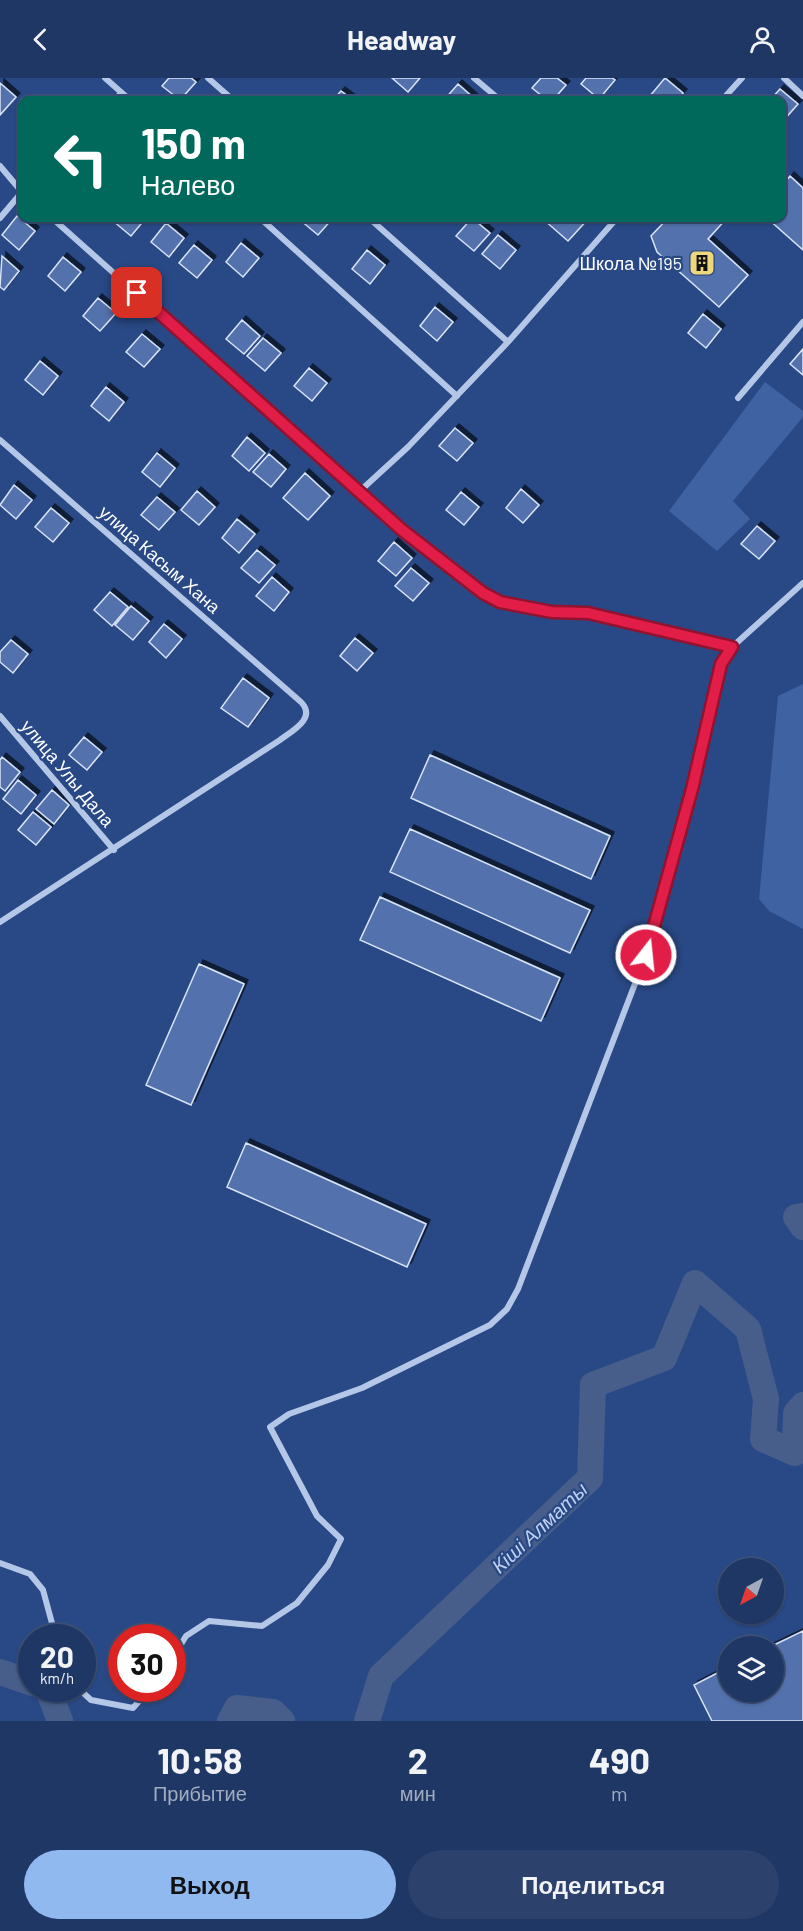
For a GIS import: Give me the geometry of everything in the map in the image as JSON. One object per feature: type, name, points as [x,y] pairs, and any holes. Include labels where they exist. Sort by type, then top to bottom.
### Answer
[{"type":"street","points":[[105,78],[125,96]]},
{"type":"street","points":[[208,78],[228,96]]},
{"type":"street","points":[[474,78],[495,96]]},
{"type":"street","points":[[726,96],[742,78]]},
{"type":"street","points":[[784,78],[803,96]]},
{"type":"street","points":[[118,96],[122,93]]},
{"type":"street","points":[[0,166],[18,187]]},
{"type":"street","points":[[0,218],[18,197]]},
{"type":"street","points":[[57,222],[402,530],[465,581],[500,602],[552,612],[588,613],[732,647]]},
{"type":"street","points":[[264,222],[457,396]]},
{"type":"street","points":[[373,222],[508,342]]},
{"type":"street","points":[[360,491],[408,447],[508,342],[613,222]]},
{"type":"street","points":[[738,398],[803,322]]},
{"type":"street","name":"улица Касым Хана","points":[[0,440],[306,707],[307,715],[299,727],[114,850]]},
{"type":"street","points":[[186,1636],[209,1621],[262,1626],[297,1603],[328,1565],[341,1539],[317,1516],[270,1427],[289,1414],[362,1388],[490,1325],[507,1309],[518,1289],[646,955],[692,789],[721,664],[732,647],[803,583]]},
{"type":"street","name":"улица Улы Дала","points":[[0,716],[114,850]]},
{"type":"street","points":[[0,922],[114,850]]},
{"type":"street","points":[[0,1563],[30,1574],[43,1590],[52,1624]]},
{"type":"street","points":[[96,1701],[133,1708],[138,1702]]},
{"type":"shaded area","points":[[765,382],[803,411],[803,417],[733,501],[750,519],[717,551],[669,511]]},
{"type":"shaded area","points":[[803,684],[803,929],[769,911],[759,899],[778,696]]},
{"type":"building","points":[[169,78],[191,78],[196,82],[184,96],[175,96],[162,86]]},
{"type":"building","points":[[392,78],[420,78],[408,92]]},
{"type":"building","points":[[541,78],[557,78],[566,85],[556,96],[542,96],[532,88]]},
{"type":"building","points":[[586,78],[615,80],[602,96],[595,96],[581,84]]},
{"type":"building","points":[[665,78],[683,93],[680,96],[650,96]]},
{"type":"building","points":[[0,83],[16,97],[0,115]]},
{"type":"building","points":[[458,84],[472,96],[448,96]]},
{"type":"building","points":[[780,89],[798,104],[786,118],[786,96],[774,96]]},
{"type":"building","points":[[341,91],[348,96],[337,96]]},
{"type":"building","points":[[790,176],[803,188],[803,250],[772,222],[786,222],[786,181]]},
{"type":"building","points":[[17,216],[18,222],[24,222],[35,231],[19,250],[2,235]]},
{"type":"building","points":[[114,222],[143,222],[131,236]]},
{"type":"building","points":[[302,222],[329,222],[318,235]]},
{"type":"building","points":[[468,222],[477,222],[490,233],[474,251],[456,236]]},
{"type":"building","points":[[546,222],[585,222],[568,241]]},
{"type":"building","name":"Школа №195","points":[[664,222],[723,222],[708,239],[748,275],[719,307],[657,252],[651,236]]},
{"type":"building","points":[[166,223],[184,238],[169,257],[151,242]]},
{"type":"building","points":[[498,235],[516,250],[500,269],[482,254]]},
{"type":"building","points":[[241,243],[259,258],[243,277],[226,262]]},
{"type":"building","points":[[194,245],[212,260],[197,278],[179,263]]},
{"type":"building","points":[[367,250],[385,265],[370,284],[352,269]]},
{"type":"building","points":[[2,256],[19,271],[4,290],[0,287]]},
{"type":"building","points":[[63,257],[81,272],[65,291],[48,276]]},
{"type":"building","points":[[98,298],[116,313],[100,331],[83,316]]},
{"type":"building","points":[[435,307],[453,322],[437,341],[420,326]]},
{"type":"building","points":[[703,314],[721,329],[706,348],[688,333]]},
{"type":"building","points":[[242,320],[260,336],[244,354],[226,339]]},
{"type":"building","points":[[142,334],[160,349],[144,367],[126,352]]},
{"type":"building","points":[[263,338],[281,353],[265,371],[247,356]]},
{"type":"building","points":[[803,349],[803,375],[790,364]]},
{"type":"building","points":[[40,361],[58,376],[43,395],[25,380]]},
{"type":"building","points":[[309,368],[327,383],[312,401],[294,386]]},
{"type":"building","points":[[106,387],[124,402],[109,421],[91,406]]},
{"type":"building","points":[[455,428],[473,443],[457,461],[439,446]]},
{"type":"building","points":[[247,437],[265,453],[249,471],[232,456]]},
{"type":"building","points":[[157,453],[175,468],[160,487],[142,472]]},
{"type":"building","points":[[269,454],[286,469],[271,487],[253,472]]},
{"type":"building","points":[[305,473],[330,496],[308,520],[283,498]]},
{"type":"building","points":[[14,485],[32,500],[16,519],[0,505]]},
{"type":"building","points":[[521,489],[539,505],[523,523],[506,508]]},
{"type":"building","points":[[197,491],[215,507],[199,525],[181,510]]},
{"type":"building","points":[[461,492],[479,507],[464,525],[446,510]]},
{"type":"building","points":[[157,497],[175,512],[159,530],[141,515]]},
{"type":"building","points":[[51,508],[69,523],[53,542],[35,527]]},
{"type":"building","points":[[237,519],[255,534],[239,553],[222,538]]},
{"type":"building","points":[[757,526],[775,541],[759,559],[741,544]]},
{"type":"building","points":[[394,542],[412,558],[396,576],[378,561]]},
{"type":"building","points":[[257,550],[275,565],[259,583],[241,568]]},
{"type":"building","points":[[411,568],[429,583],[413,601],[395,586]]},
{"type":"building","points":[[272,577],[289,592],[274,611],[256,596]]},
{"type":"building","points":[[110,592],[128,607],[112,626],[94,610]]},
{"type":"building","points":[[131,606],[149,621],[133,640],[115,625]]},
{"type":"building","points":[[164,624],[182,639],[166,658],[149,642]]},
{"type":"building","points":[[355,638],[373,653],[357,671],[340,656]]},
{"type":"building","points":[[11,640],[28,654],[13,673],[0,662],[0,652]]},
{"type":"building","points":[[243,678],[269,698],[248,727],[221,708]]},
{"type":"building","points":[[84,737],[102,752],[87,770],[69,755]]},
{"type":"building","points":[[430,755],[610,836],[591,879],[411,798]]},
{"type":"building","points":[[2,757],[20,772],[5,791],[0,787]]},
{"type":"building","points":[[18,780],[36,795],[21,814],[3,799]]},
{"type":"building","points":[[52,790],[69,805],[54,824],[36,809]]},
{"type":"building","points":[[33,812],[51,827],[36,845],[18,830]]},
{"type":"building","points":[[410,829],[590,910],[570,953],[390,872]]},
{"type":"building","points":[[380,897],[560,978],[541,1021],[360,940]]},
{"type":"building","points":[[199,964],[244,984],[191,1105],[146,1085]]},
{"type":"building","points":[[246,1143],[426,1224],[407,1267],[227,1187]]},
{"type":"building","points":[[803,1631],[803,1721],[712,1721],[694,1685],[718,1673],[718,1702],[784,1702],[784,1640]]},
{"type":"waterway","name":"Кіші Алматы","points":[[803,1216],[796,1217],[803,1227]]},
{"type":"waterway","name":"Кіші Алматы","points":[[367,1721],[381,1676],[590,1478],[593,1385],[664,1358],[695,1283],[748,1329],[766,1399],[763,1439],[795,1453],[796,1413],[803,1405]]},
{"type":"waterway","name":"Кіші Алматы","points":[[0,1672],[18,1678]]},
{"type":"waterway","name":"Кіші Алматы","points":[[53,1702],[60,1721]]},
{"type":"waterway","name":"Кіші Алматы","points":[[230,1721],[237,1708],[273,1712],[282,1721]]},
{"type":"place","name":"Школа №195","points":[[702,263]]},
{"type":"route","points":[[137,293],[374,506],[465,581],[483,593],[500,602],[552,612],[588,613],[732,647],[721,664],[713,707],[692,789],[646,955]]}]
